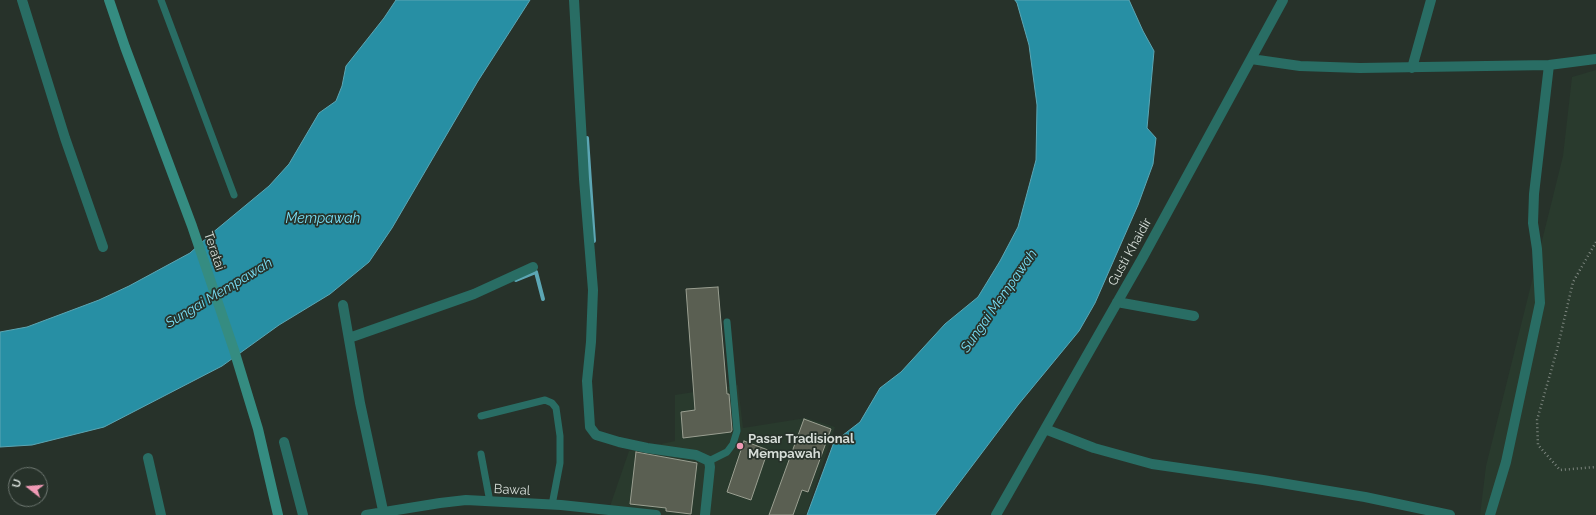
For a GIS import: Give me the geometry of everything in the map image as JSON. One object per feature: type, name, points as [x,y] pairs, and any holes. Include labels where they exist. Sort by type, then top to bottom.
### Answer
[{"type":"main road","name":"Teratai","points":[[110,0],[125,47],[192,226],[234,350],[258,429],[278,515]]},
{"type":"street","points":[[22,0],[65,138],[103,247]]},
{"type":"street","points":[[574,0],[584,179],[593,290],[591,342],[587,381],[590,427],[596,435],[619,442],[647,448],[696,455],[709,461],[710,467],[706,515]]},
{"type":"street","name":"Gusti Khaidir","points":[[996,515],[1117,302],[1283,0]]},
{"type":"street","points":[[1412,68],[1431,0]]},
{"type":"street","points":[[1251,59],[1300,66],[1360,68],[1549,65],[1596,59]]},
{"type":"street","points":[[1490,515],[1506,462],[1540,302],[1537,250],[1533,223],[1534,194],[1549,65]]},
{"type":"street","points":[[349,338],[474,294],[533,267]]},
{"type":"street","points":[[1117,302],[1194,316]]},
{"type":"street","points":[[343,305],[360,403],[384,514]]},
{"type":"street","points":[[1045,429],[1094,448],[1152,464],[1365,497],[1434,513],[1450,515]]},
{"type":"street","points":[[284,442],[304,515]]},
{"type":"street","points":[[148,458],[162,515]]},
{"type":"street","name":"Bawal","points":[[366,515],[384,514],[440,503],[466,500],[552,505],[656,515]]},
{"type":"lane","points":[[161,0],[234,195]]},
{"type":"lane","points":[[709,461],[726,452],[733,444],[737,431],[728,322]]},
{"type":"lane","points":[[481,416],[545,400],[552,403],[556,408],[560,436],[560,456],[552,505]]},
{"type":"lane","points":[[481,454],[490,502]]},
{"type":"path","points":[[1596,242],[1573,282],[1557,350],[1537,420],[1538,445],[1560,470],[1596,467]]},
{"type":"shaded area","points":[[1596,70],[1596,515],[1480,515],[1486,466],[1563,156],[1572,77]]},
{"type":"shaded area","name":"Pasar Tradisional Mempawah","points":[[738,385],[743,428],[806,418],[835,427],[806,515],[607,515],[629,451],[675,441],[675,395]]},
{"type":"water","name":"Mempawah","points":[[396,0],[530,0],[478,81],[392,228],[369,262],[330,294],[279,325],[222,366],[104,427],[32,445],[0,447],[0,332],[27,327],[99,300],[129,286],[190,253],[269,186],[289,164],[319,113],[336,101],[342,86],[346,66],[384,18]]},
{"type":"water","name":"Sungai Mempawah","points":[[1015,0],[1129,0],[1154,51],[1147,128],[1156,138],[1153,164],[1138,205],[1095,303],[1079,331],[1018,405],[935,515],[807,515],[834,442],[860,422],[880,388],[901,372],[945,324],[978,297],[1000,261],[1018,227],[1036,160],[1037,105],[1029,45]]},
{"type":"building","points":[[718,287],[727,394],[729,394],[732,430],[731,432],[683,438],[681,412],[695,410],[686,289]]},
{"type":"building","points":[[804,419],[831,429],[808,492],[802,490],[793,515],[769,515]]},
{"type":"building","points":[[744,441],[768,450],[751,500],[727,492]]},
{"type":"building","points":[[636,452],[697,463],[691,514],[666,511],[666,508],[630,504]]},
{"type":"waterway","points":[[587,138],[594,241]]},
{"type":"waterway","points":[[516,280],[536,272],[543,299]]},
{"type":"place","name":"Pasar Tradisional Mempawah","points":[[740,446]]}]
